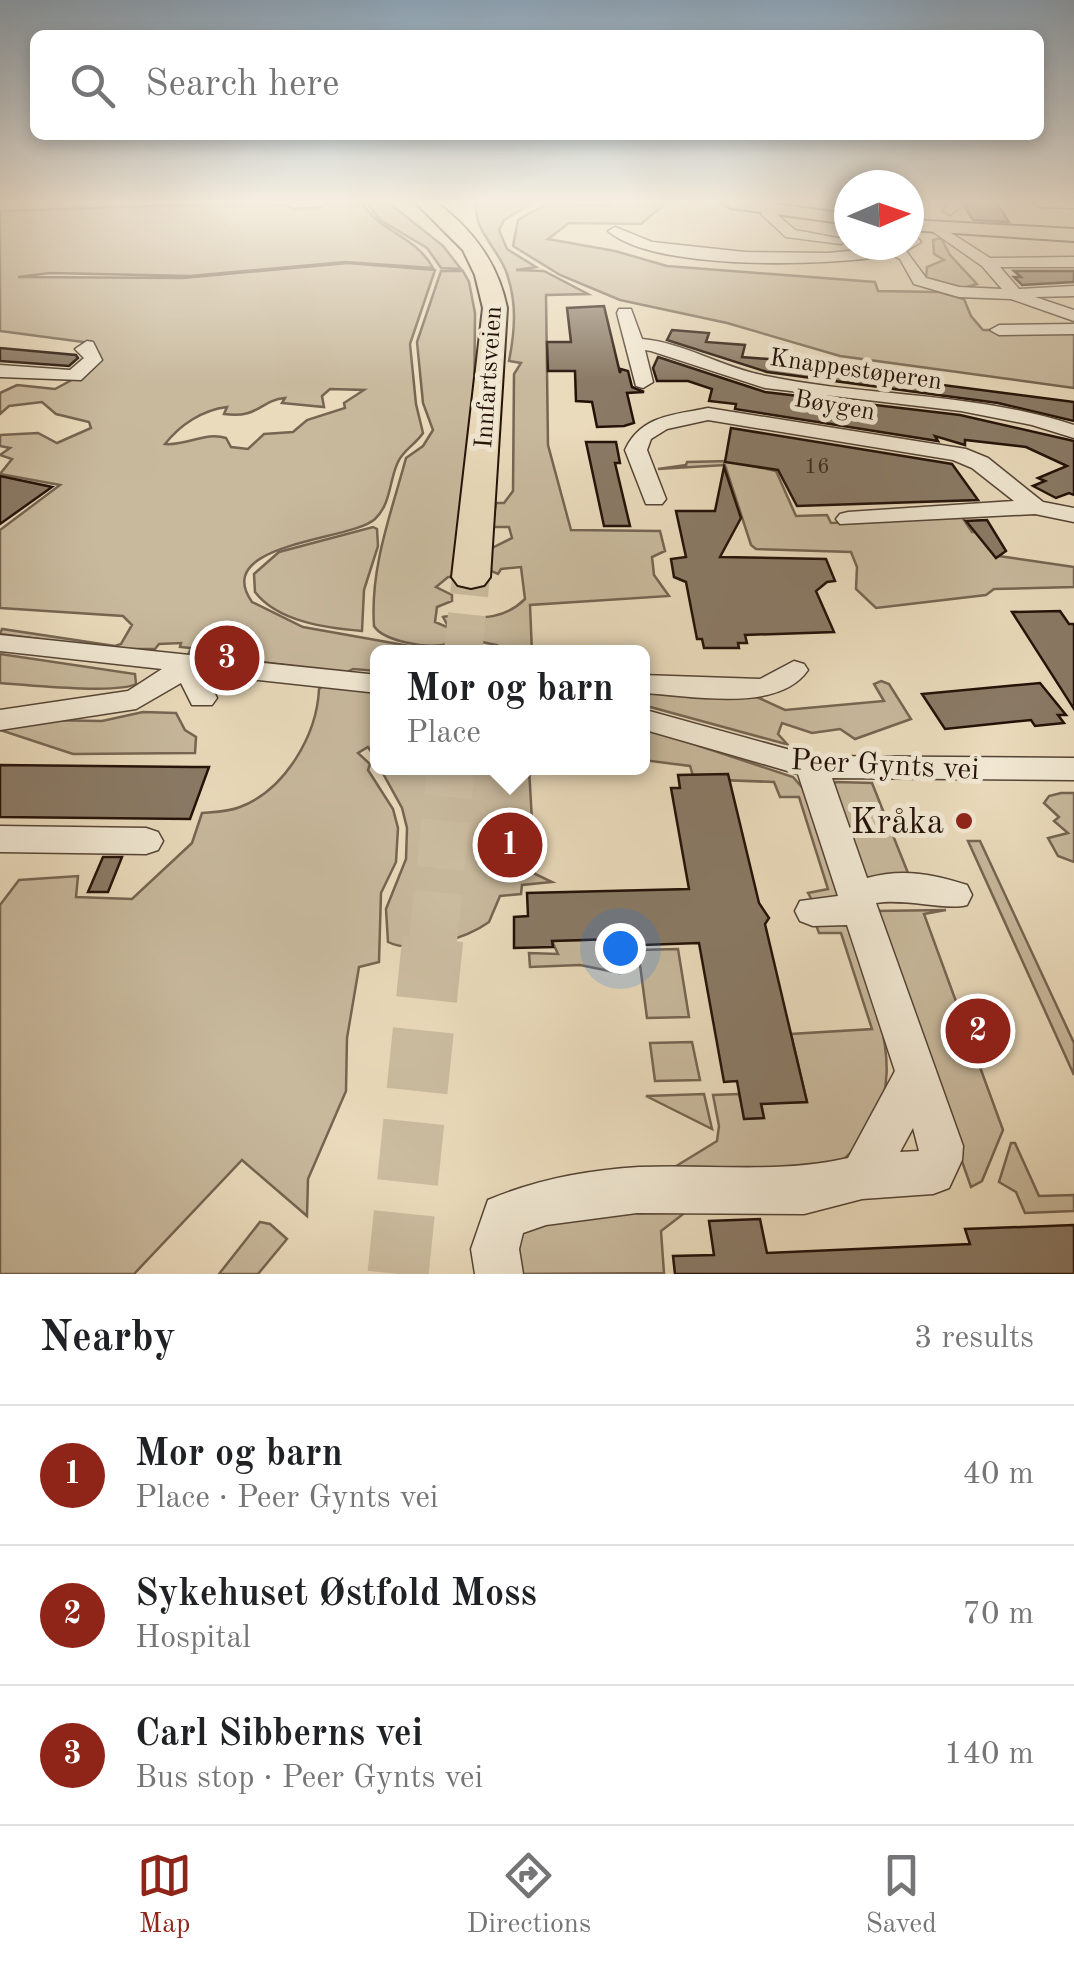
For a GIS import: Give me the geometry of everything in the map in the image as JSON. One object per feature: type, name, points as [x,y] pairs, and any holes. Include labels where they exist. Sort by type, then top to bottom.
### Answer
[{"type":"highway","points":[[465,262],[476,278],[485,306],[496,316]]},
{"type":"highway","name":"Innfartsveien","points":[[471,577],[496,316],[493,291],[483,262]]},
{"type":"street","points":[[909,262],[914,276],[938,289],[979,297],[1011,291],[1074,290]]},
{"type":"street","points":[[987,263],[1035,262]]},
{"type":"street","points":[[987,263],[1011,291],[1045,308],[1074,316]]},
{"type":"street","points":[[985,314],[1033,316],[1045,308]]},
{"type":"street","points":[[625,313],[643,382]]},
{"type":"street","points":[[999,330],[1074,328]]},
{"type":"street","name":"Knappestøperen","points":[[634,344],[660,346],[733,374],[766,382],[1018,416],[1072,430]]},
{"type":"street","points":[[0,371],[74,376],[93,360],[92,354],[84,349],[86,346]]},
{"type":"street","name":"Bøygen","points":[[639,464],[638,442],[660,424],[690,416],[740,416],[958,454],[994,472],[1035,507]]},
{"type":"street","points":[[654,499],[639,464],[666,462]]},
{"type":"street","name":"Bøygen","points":[[848,519],[1035,507],[1074,516]]},
{"type":"street","points":[[0,643],[370,683]]},
{"type":"street","points":[[187,666],[202,698]]},
{"type":"street","points":[[0,720],[124,702],[187,666]]},
{"type":"street","points":[[650,684],[766,689],[794,670]]},
{"type":"street","name":"Peer Gynts vei","points":[[650,721],[812,767],[1074,769]]},
{"type":"street","points":[[498,1274],[495,1249],[504,1216],[546,1202],[660,1188],[804,1191],[862,1177],[933,1172],[940,1160],[933,1122],[812,767]]},
{"type":"street","points":[[0,839],[146,841]]},
{"type":"street","points":[[813,911],[858,903]]},
{"type":"street","points":[[862,1177],[898,1114],[914,1075]]},
{"type":"shaded area","points":[[0,262],[340,262],[190,276],[50,273],[18,277],[183,278],[348,263],[435,270],[410,344],[423,433],[400,458],[380,513],[361,526],[266,555],[250,567],[244,582],[252,602],[303,627],[404,645],[370,645],[370,670],[353,669],[345,673],[189,653],[191,648],[180,647],[181,643],[159,644],[155,649],[117,649],[0,634],[2,629],[115,646],[121,644],[132,625],[123,616],[0,608],[0,530],[60,485],[0,474],[12,459],[0,455],[10,448],[0,446],[0,435],[38,433],[57,443],[91,428],[89,422],[56,414],[42,402],[9,406],[0,414],[0,393],[17,385],[55,389],[81,375],[91,343],[0,331]],"holes":[[[330,389],[364,390],[344,403],[345,408],[307,420],[293,432],[264,434],[248,449],[231,447],[226,438],[219,436],[165,444],[192,419],[209,411],[227,407],[224,414],[245,414],[285,398],[282,403],[324,407],[322,396]]]},
{"type":"shaded area","points":[[352,262],[429,262],[433,268]]},
{"type":"shaded area","points":[[437,262],[456,262],[461,269],[441,268]]},
{"type":"shaded area","points":[[529,262],[536,267],[516,270],[544,271],[588,294],[546,295],[548,445],[571,530],[660,531],[665,551],[652,557],[654,575],[669,596],[530,605],[532,645],[467,640],[425,645],[395,639],[374,626],[375,583],[406,458],[423,446],[433,430],[423,403],[417,342],[441,271],[463,271],[469,282],[475,313],[474,422],[460,577],[448,577],[436,587],[452,595],[452,601],[437,607],[435,622],[449,628],[443,617],[494,616],[525,599],[521,567],[501,569],[498,574],[491,571],[490,549],[512,538],[509,527],[492,527],[496,503],[504,503],[513,491],[514,374],[521,363],[509,361],[514,317],[503,265]]},
{"type":"shaded area","points":[[540,262],[655,262],[875,282],[878,291],[939,292],[964,299],[983,330],[1074,330],[1074,388],[840,356],[727,323],[620,300]]},
{"type":"shaded area","points":[[957,262],[977,284],[963,288],[926,278],[927,267]]},
{"type":"shaded area","points":[[730,461],[776,471],[796,516],[827,515],[831,523],[962,517],[972,532],[982,532],[999,556],[1074,567],[1074,587],[994,589],[986,595],[876,608],[856,589],[857,567],[851,552],[756,549],[751,545],[725,465],[658,469],[687,462]]},
{"type":"shaded area","points":[[377,529],[378,546],[364,590],[362,631],[290,617],[255,592],[254,574],[279,552]]},
{"type":"shaded area","points":[[0,654],[135,674],[136,684],[92,689],[0,683]]},
{"type":"shaded area","points":[[874,684],[889,684],[911,719],[855,739],[840,729],[812,733],[782,723],[778,734],[787,744],[650,707],[650,690],[757,697],[785,710],[884,701]]},
{"type":"shaded area","points":[[323,686],[370,690],[370,750],[368,747],[358,753],[370,764],[370,775],[393,809],[398,828],[396,862],[381,893],[379,962],[359,967],[347,1038],[346,1091],[308,1179],[307,1216],[242,1160],[134,1274],[0,1274],[0,905],[19,880],[78,876],[76,897],[132,899],[192,843],[202,813],[240,807],[271,788],[284,774],[305,742]]},
{"type":"shaded area","points":[[143,712],[176,713],[185,730],[196,737],[195,753],[73,754],[0,730],[36,720],[102,721]]},
{"type":"shaded area","points":[[650,730],[793,777],[806,792],[841,898],[812,900],[808,893],[828,889],[799,797],[780,797],[774,782],[694,779],[690,766],[650,761]]},
{"type":"shaded area","points":[[384,775],[529,775],[535,874],[552,882],[522,885],[521,894],[500,896],[489,922],[468,934],[426,946],[388,942],[386,909],[406,859],[407,828],[402,808]]},
{"type":"shaded area","points":[[872,783],[910,878],[872,881],[861,872],[832,785]]},
{"type":"shaded area","points":[[1074,793],[1074,862],[1058,856],[1048,838],[1068,833],[1054,821],[1059,817],[1044,803],[1049,796]]},
{"type":"shaded area","points":[[968,841],[980,841],[1074,1043],[1074,1075]]},
{"type":"shaded area","points":[[946,910],[924,914],[1003,1130],[982,1181],[971,1187],[874,911]]},
{"type":"shaded area","points":[[816,925],[850,925],[872,992],[886,1054],[886,1085],[878,1114],[861,1142],[832,1169],[673,1168],[717,1141],[719,1126],[713,1095],[739,1094],[745,1119],[764,1118],[760,1097],[771,1103],[807,1102],[791,1034],[872,1029],[841,933],[819,933]]},
{"type":"shaded area","points":[[614,939],[619,973],[580,965],[530,967],[529,953],[558,954],[552,941]]},
{"type":"shaded area","points":[[678,949],[689,1017],[647,1018],[638,950]]},
{"type":"shaded area","points":[[692,1042],[700,1080],[655,1081],[650,1043]]},
{"type":"shaded area","points":[[704,1094],[712,1129],[646,1096]]},
{"type":"shaded area","points":[[1011,1143],[1015,1143],[1039,1196],[1074,1195],[1074,1211],[1025,1213],[1016,1192],[999,1182]]},
{"type":"shaded area","points":[[691,1208],[661,1231],[664,1273],[510,1274],[516,1235],[540,1220]]},
{"type":"shaded area","points":[[260,1222],[270,1224],[287,1239],[258,1274],[219,1274]]},
{"type":"building","points":[[1014,271],[1074,271],[1074,282],[1022,285],[1014,277],[1021,277]]},
{"type":"building","points":[[604,306],[620,373],[621,369],[628,371],[632,387],[644,392],[627,393],[634,423],[624,426],[597,427],[592,402],[576,401],[575,371],[548,371],[547,342],[571,342],[567,308]]},
{"type":"building","points":[[672,330],[709,333],[706,342],[745,345],[742,357],[781,360],[780,364],[1074,402],[1074,421],[998,403],[767,372],[667,340]]},
{"type":"building","points":[[0,348],[78,358],[69,366],[0,361]]},
{"type":"building","points":[[658,357],[765,392],[960,415],[1074,441],[1074,495],[1056,498],[1033,486],[1045,481],[1038,478],[1067,466],[1026,447],[965,440],[965,445],[935,436],[938,441],[735,409],[736,404],[709,401],[712,389],[688,381],[657,381],[653,368]]},
{"type":"building","points":[[731,428],[952,464],[978,500],[797,506],[778,470],[725,462]]},
{"type":"building","points":[[586,442],[616,442],[620,463],[615,463],[630,526],[604,526]]},
{"type":"building","points":[[724,467],[741,518],[720,557],[826,559],[835,581],[816,591],[834,632],[745,635],[747,643],[738,643],[739,648],[704,648],[702,639],[697,639],[686,582],[674,577],[671,559],[686,557],[676,511],[715,511]]},
{"type":"building","points":[[0,476],[52,487],[0,524]]},
{"type":"building","points":[[987,520],[1006,551],[996,558],[966,521]]},
{"type":"building","points":[[1060,611],[1069,624],[1074,624],[1074,709],[1012,612]]},
{"type":"building","points":[[1040,683],[1066,715],[1058,715],[1064,723],[1035,726],[1031,720],[945,729],[922,694]]},
{"type":"building","points":[[0,765],[209,767],[190,819],[0,817]]},
{"type":"building","points":[[728,774],[759,903],[769,918],[765,924],[807,1102],[761,1104],[764,1118],[744,1119],[737,1081],[724,1082],[699,943],[614,946],[614,939],[552,941],[553,947],[514,948],[514,917],[528,916],[527,893],[689,889],[671,788],[680,788],[678,775]]},
{"type":"building","points":[[103,857],[122,857],[108,892],[88,892]]},
{"type":"building","points":[[760,1219],[767,1253],[970,1244],[965,1229],[1074,1225],[1074,1274],[675,1274],[673,1256],[714,1255],[709,1221]]},
{"type":"tunnel","points":[[464,645],[471,577]]},
{"type":"tunnel","points":[[433,940],[450,775]]},
{"type":"tunnel","points":[[398,1274],[433,937]]},
{"type":"place","name":"Carl Sibberns vei","points":[[227,658]]},
{"type":"place","name":"Kråka","points":[[964,821]]},
{"type":"place","name":"Mor og barn","points":[[510,845]]},
{"type":"place","name":"Sykehuset Østfold Moss","points":[[978,1031]]}]
